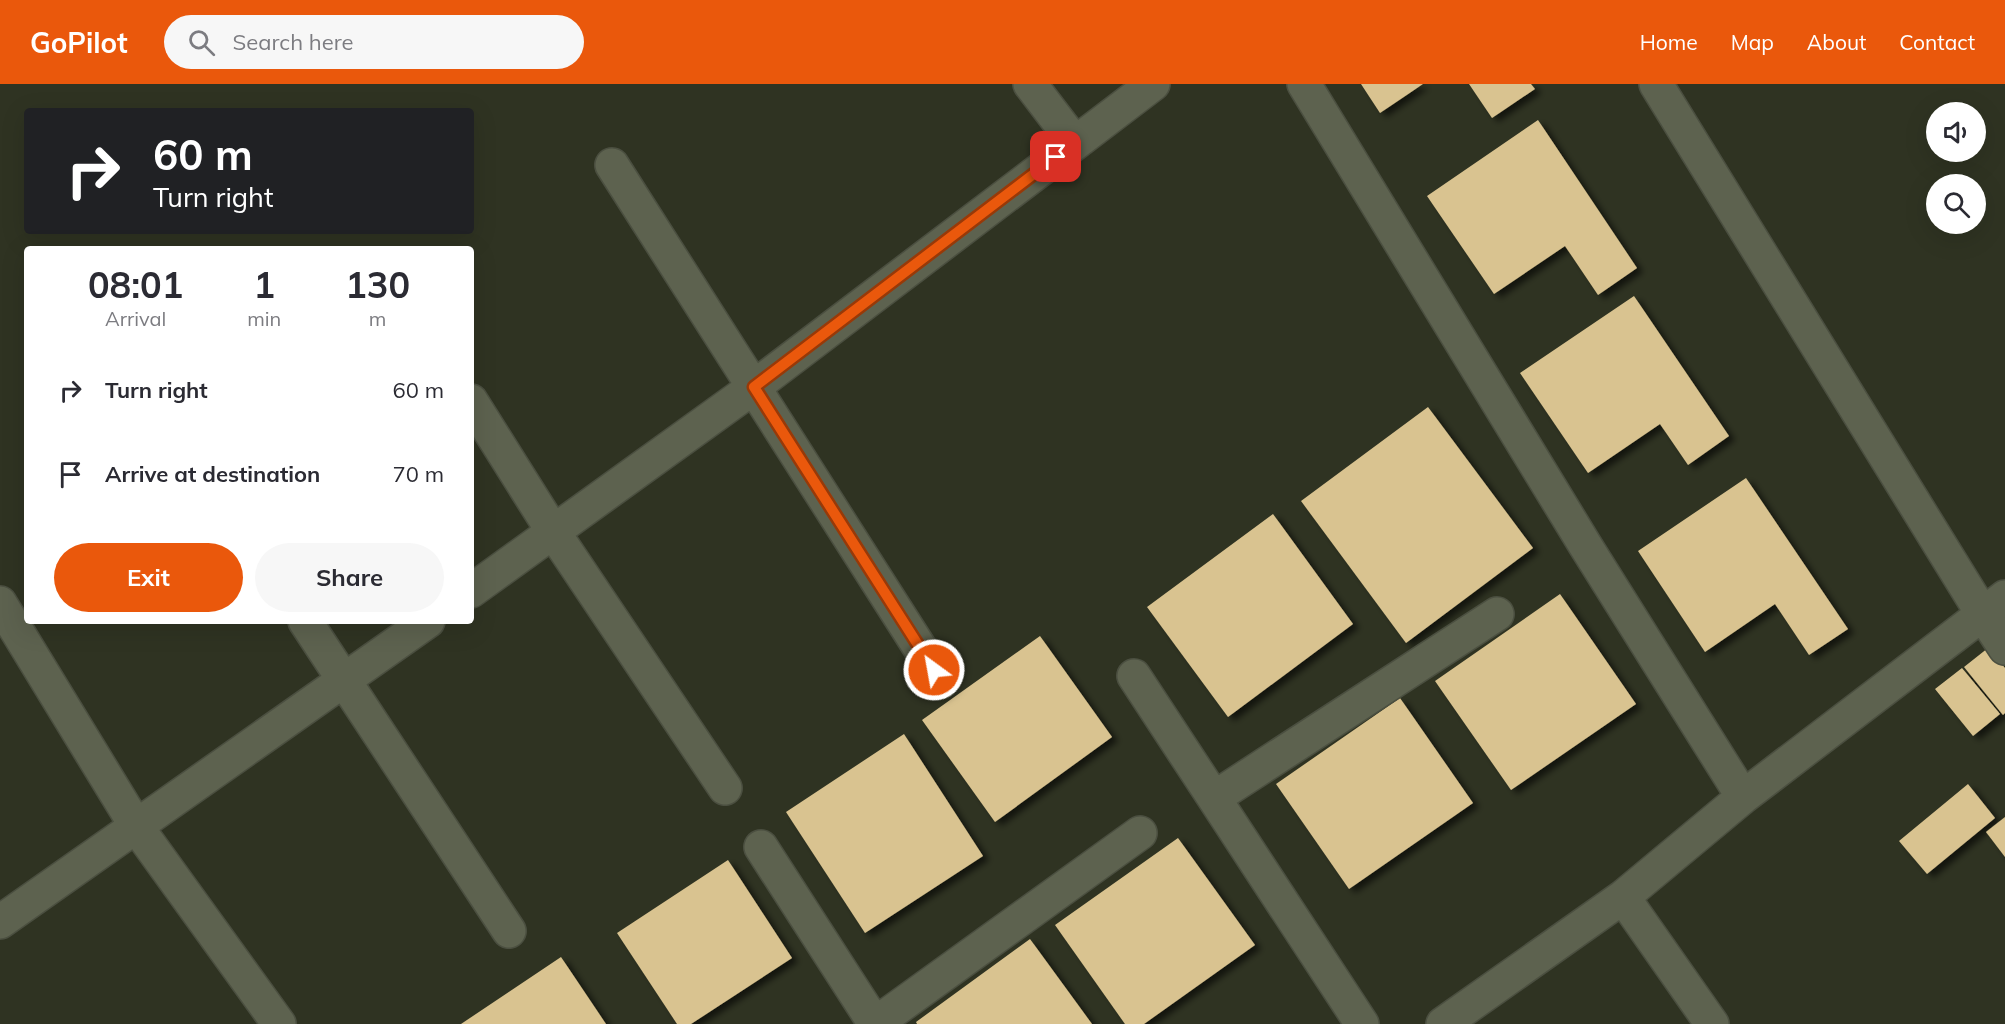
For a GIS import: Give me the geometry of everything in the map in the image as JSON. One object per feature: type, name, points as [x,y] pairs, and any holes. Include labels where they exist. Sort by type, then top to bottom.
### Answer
[{"type":"street","points":[[1030,84],[1075,143]]},
{"type":"street","points":[[474,589],[754,387],[1153,84]]},
{"type":"street","points":[[1304,84],[1585,545],[1743,797]]},
{"type":"street","points":[[1656,84],[1994,605],[2005,648]]},
{"type":"street","points":[[612,165],[934,670]]},
{"type":"street","points":[[474,406],[554,533],[725,788]]},
{"type":"street","points":[[0,603],[136,826],[279,1024]]},
{"type":"street","points":[[1443,1024],[1623,897],[1743,797],[1994,605]]},
{"type":"street","points":[[1214,798],[1497,614]]},
{"type":"street","points":[[307,624],[509,931]]},
{"type":"street","points":[[0,922],[424,624]]},
{"type":"street","points":[[1134,676],[1362,1024]]},
{"type":"street","points":[[760,847],[875,1024],[1140,833]]},
{"type":"street","points":[[1623,897],[1712,1024]]},
{"type":"building","points":[[1361,84],[1423,84],[1380,113]]},
{"type":"building","points":[[1469,84],[1531,84],[1535,89],[1492,118]]},
{"type":"building","points":[[1538,120],[1637,268],[1598,295],[1565,246],[1494,294],[1427,196]]},
{"type":"building","points":[[1634,296],[1729,436],[1688,465],[1660,424],[1588,473],[1520,373]]},
{"type":"building","points":[[1428,407],[1533,548],[1406,643],[1301,501]]},
{"type":"building","points":[[1746,478],[1848,629],[1809,655],[1775,604],[1705,652],[1638,551]]},
{"type":"building","points":[[1273,514],[1353,624],[1228,717],[1147,607]]},
{"type":"building","points":[[1560,594],[1636,704],[1511,790],[1435,681]]},
{"type":"building","points":[[1040,636],[1112,737],[995,822],[922,720]]},
{"type":"building","points":[[1988,648],[2005,668],[2005,713],[2003,715],[1964,667]]},
{"type":"building","points":[[1962,668],[2000,714],[1973,736],[1935,689]]},
{"type":"building","points":[[1400,698],[1473,803],[1349,889],[1276,784]]},
{"type":"building","points":[[904,734],[983,856],[865,933],[786,812]]},
{"type":"building","points":[[1968,784],[1995,818],[1927,874],[1899,841]]},
{"type":"building","points":[[2005,817],[2005,857],[1986,832]]},
{"type":"building","points":[[1178,838],[1255,945],[1144,1024],[1125,1024],[1055,925]]},
{"type":"building","points":[[728,860],[792,958],[691,1024],[677,1024],[617,933]]},
{"type":"building","points":[[1030,939],[1092,1024],[917,1024],[916,1022]]},
{"type":"building","points":[[561,957],[606,1024],[461,1024]]},
{"type":"route","points":[[934,670],[754,387],[1056,157]]}]
